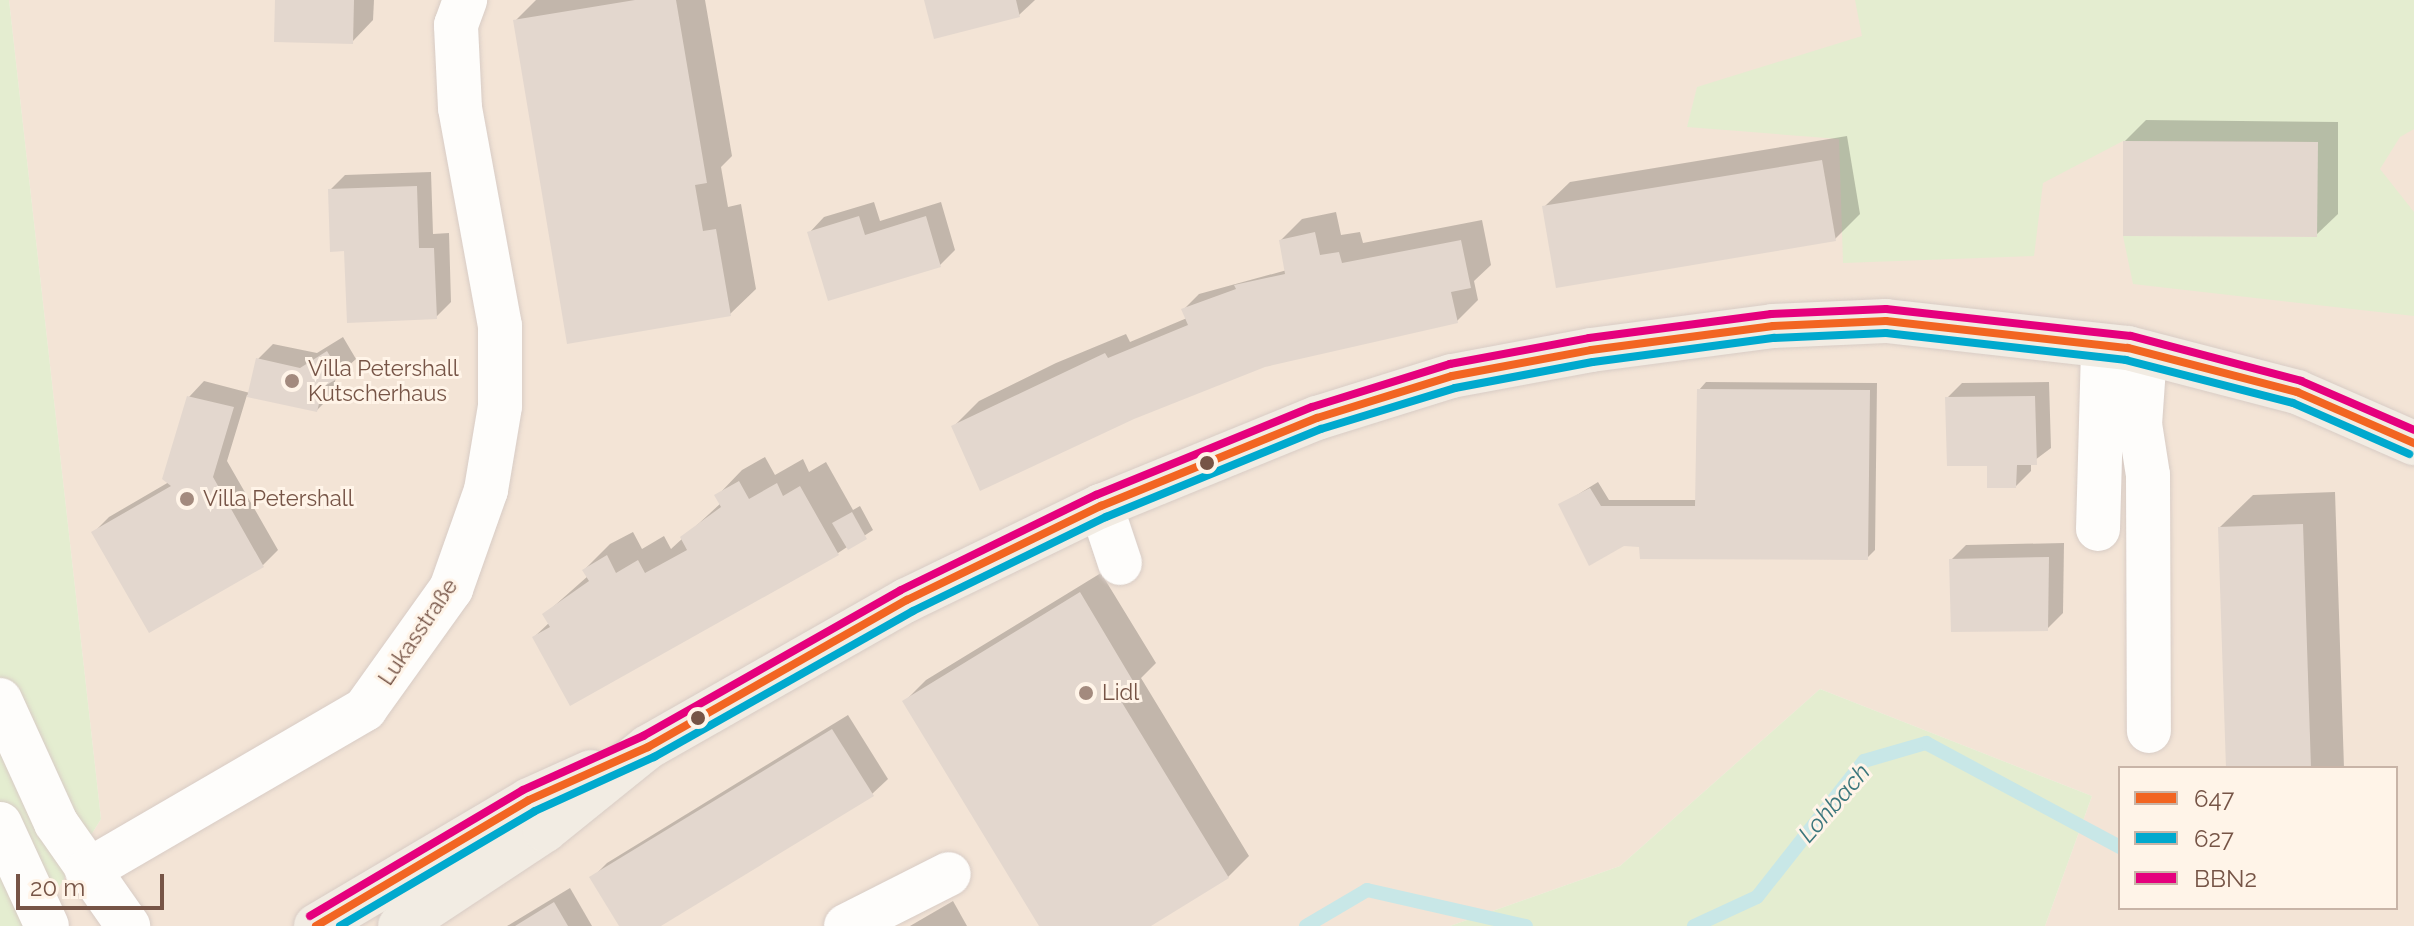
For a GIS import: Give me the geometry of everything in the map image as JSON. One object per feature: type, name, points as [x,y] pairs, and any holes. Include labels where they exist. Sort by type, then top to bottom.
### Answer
[{"type":"main road","points":[[316,926],[529,800],[648,747],[907,600],[1101,506],[1317,418],[1452,376],[1591,350],[1773,326],[1886,321],[2124,350],[2297,392],[2414,443]]},
{"type":"main road","points":[[400,926],[545,830],[648,747]]},
{"type":"street","name":"Lukasstraße","points":[[87,871],[365,709],[451,589],[486,490],[500,406],[500,326],[460,108],[456,25],[465,0]]},
{"type":"street","points":[[2098,529],[2124,350]]},
{"type":"street","points":[[2124,350],[2148,475],[2149,731]]},
{"type":"street","points":[[1101,506],[1120,563]]},
{"type":"street","points":[[0,700],[56,823],[128,926]]},
{"type":"street","points":[[0,824],[47,926]]},
{"type":"street","points":[[846,926],[949,874]]},
{"type":"shaded area","points":[[9,0],[2414,0],[2414,926],[2045,926],[2092,796],[1820,689],[1620,866],[1450,926],[35,926],[101,819]]},
{"type":"green space","points":[[0,0],[9,0],[101,819],[35,926],[0,926]]},
{"type":"green space","points":[[1855,0],[2414,0],[2414,129],[2400,137],[2380,169],[2414,212],[2414,316],[2133,284],[2123,236],[2317,237],[2317,142],[2123,141],[2043,183],[2034,256],[1843,263],[1839,139],[1687,127],[1697,87],[1862,36]]},
{"type":"green space","points":[[1820,689],[2092,796],[2045,926],[1450,926],[1620,866]]},
{"type":"building","points":[[275,0],[354,0],[353,44],[274,42]]},
{"type":"building","points":[[635,0],[676,0],[707,183],[695,185],[703,231],[716,229],[731,316],[567,344],[513,20]]},
{"type":"building","points":[[924,0],[1016,0],[1020,17],[934,39]]},
{"type":"building","points":[[2123,141],[2318,142],[2317,237],[2123,236]]},
{"type":"building","points":[[1822,160],[1836,241],[1556,288],[1542,206]]},
{"type":"building","points":[[417,186],[419,248],[434,248],[437,319],[347,323],[344,251],[330,252],[328,189]]},
{"type":"building","points":[[859,216],[865,235],[926,216],[941,267],[828,301],[807,232]]},
{"type":"building","points":[[1315,232],[1320,255],[1339,252],[1342,263],[1461,240],[1471,288],[1451,292],[1458,323],[1265,367],[1134,419],[980,491],[951,426],[1105,353],[1108,358],[1188,325],[1181,309],[1236,289],[1234,285],[1285,274],[1279,240]]},
{"type":"building","name":"Villa Petershall Kutscherhaus","points":[[327,351],[342,376],[323,387],[317,412],[247,397],[256,358],[300,368]]},
{"type":"building","points":[[1697,389],[1870,390],[1868,560],[1640,559],[1639,547],[1624,546],[1589,566],[1558,504],[1590,488],[1601,506],[1695,506]]},
{"type":"building","points":[[187,396],[234,407],[213,477],[264,567],[149,633],[91,532],[171,486],[162,479]]},
{"type":"building","points":[[2035,396],[2037,465],[2017,465],[2016,488],[1987,488],[1987,466],[1947,466],[1945,397]]},
{"type":"building","points":[[739,481],[749,499],[777,483],[783,496],[800,486],[839,555],[570,706],[532,637],[550,627],[542,614],[589,581],[582,570],[607,555],[616,573],[638,560],[645,573],[687,550],[680,537],[721,507],[714,495]]},
{"type":"building","points":[[852,512],[867,539],[848,550],[832,523]]},
{"type":"building","points":[[2303,524],[2311,766],[2226,766],[2218,527]]},
{"type":"building","points":[[2049,557],[2048,631],[1951,632],[1949,559]]},
{"type":"building","points":[[1080,592],[1136,686],[1118,696],[1229,878],[1151,926],[1039,926],[902,701]]},
{"type":"building","points":[[832,729],[874,796],[661,926],[619,926],[589,877]]},
{"type":"building","points":[[554,902],[568,926],[515,926]]},
{"type":"waterway","name":"Lohbach","points":[[1694,926],[1757,897],[1864,761],[1926,743],[2118,846]]},
{"type":"waterway","name":"Lohbach","points":[[1306,926],[1367,890],[1526,926]]},
{"type":"transit line","name":"BBN2","points":[[310,916],[523,790],[643,736],[901,590],[1096,495],[1312,407],[1450,364],[1589,338],[1771,314],[1886,309],[2131,336],[2301,381],[2414,430]]},
{"type":"transit line","name":"647","points":[[316,926],[529,800],[648,747],[907,600],[1101,506],[1317,418],[1452,376],[1591,350],[1773,326],[1886,321],[2128,348],[2297,392],[2414,443]]},
{"type":"transit line","name":"627","points":[[340,926],[535,811],[654,757],[913,611],[1106,517],[1321,429],[1455,388],[1593,362],[1774,338],[1886,333],[2126,360],[2293,403],[2409,454]]},
{"type":"place","name":"Villa Petershall Kutscherhaus","points":[[292,381]]},
{"type":"place","name":"Villa Petershall","points":[[187,499]]},
{"type":"place","name":"Lidl","points":[[1086,693]]}]
